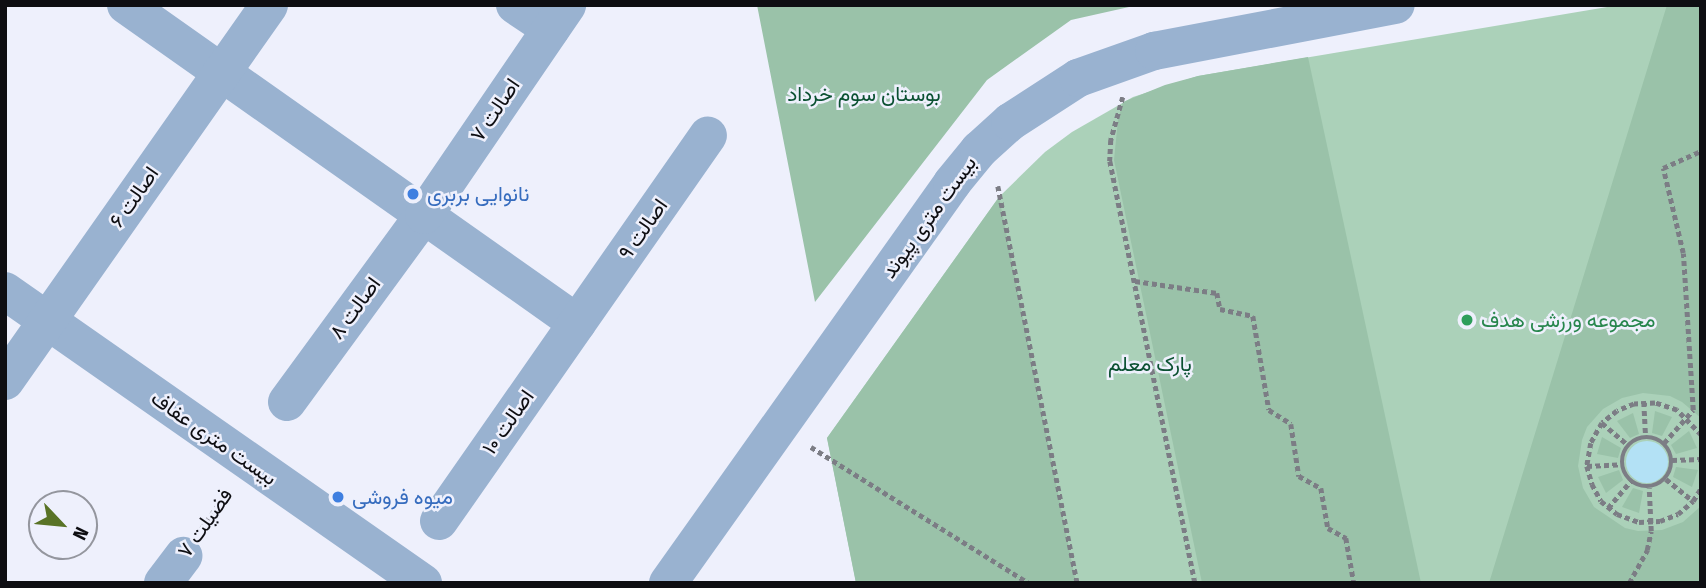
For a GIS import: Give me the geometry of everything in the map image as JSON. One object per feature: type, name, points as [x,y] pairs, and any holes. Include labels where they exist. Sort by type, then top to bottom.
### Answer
[{"type":"street","points":[[126,5],[577,323]]},
{"type":"street","name":"اصالت ۶","points":[[5,381],[269,5]]},
{"type":"street","points":[[515,5],[559,17]]},
{"type":"street","name":"بیست متری پیوند","points":[[668,583],[952,183],[979,150],[1010,122],[1078,78],[1154,51],[1396,5]]},
{"type":"street","name":"اصالت ۷","points":[[424,215],[559,17]]},
{"type":"street","name":"اصالت ۹","points":[[577,323],[708,135]]},
{"type":"street","name":"اصالت ۸","points":[[287,402],[424,215]]},
{"type":"street","name":"بیست متری عفاف","points":[[5,291],[247,463],[424,583]]},
{"type":"street","name":"اصالت ۱۰","points":[[439,522],[577,323]]},
{"type":"path","points":[[1124,92],[1113,128],[1110,161],[1195,583]]},
{"type":"path","points":[[1664,443],[1693,410],[1683,253],[1663,168],[1701,151]]},
{"type":"path","points":[[998,186],[1077,583]]},
{"type":"path","points":[[1135,281],[1217,293],[1220,309],[1253,316],[1269,410],[1291,424],[1300,476],[1321,488],[1328,528],[1346,538],[1354,583]]},
{"type":"path","points":[[1644,402],[1646,437]]},
{"type":"path","points":[[1701,435],[1686,416],[1667,405],[1644,402],[1625,406],[1602,423],[1591,443],[1587,466],[1596,493],[1608,508],[1628,519],[1651,522],[1678,514],[1693,501],[1701,488]]},
{"type":"path","points":[[1602,423],[1628,445]]},
{"type":"path","points":[[1646,437],[1664,443],[1672,460],[1666,479],[1649,488],[1631,481],[1622,464],[1628,445],[1646,437]]},
{"type":"path","points":[[811,447],[1029,583]]},
{"type":"path","points":[[1672,460],[1701,459]]},
{"type":"path","name":"فضیلت ۷","points":[[173,569],[247,463]]},
{"type":"path","points":[[1587,466],[1622,464]]},
{"type":"path","points":[[1666,479],[1693,501]]},
{"type":"path","points":[[1608,508],[1631,481]]},
{"type":"path","points":[[1629,583],[1647,550],[1651,522],[1649,488]]},
{"type":"green space","name":"بوستان سوم خرداد","points":[[757,5],[1138,5],[1071,20],[987,80],[815,302]]},
{"type":"green space","name":"پارک معلم","points":[[1619,5],[1701,5],[1701,583],[856,583],[827,438],[999,197],[1045,152],[1072,132],[1133,97],[1198,76]]},
{"type":"green space","points":[[1667,5],[1701,5],[1701,418],[1670,396],[1643,393],[1622,398],[1603,409],[1587,427],[1578,466],[1583,488],[1594,507],[1625,528],[1638,531],[1662,530],[1683,522],[1701,506],[1701,583],[1489,583]]},
{"type":"green space","points":[[1308,57],[1421,583],[1202,583],[1114,160],[1118,120],[1123,102],[1165,85],[1198,76]]},
{"type":"green space","points":[[999,197],[1076,583],[856,583],[827,438]]},
{"type":"green space","points":[[1655,411],[1672,417],[1662,436],[1652,433]]},
{"type":"green space","points":[[1633,413],[1639,434],[1630,438],[1617,421]]},
{"type":"green space","points":[[1689,431],[1697,448],[1676,454],[1671,445]]},
{"type":"green space","points":[[1602,437],[1621,448],[1618,458],[1597,454]]},
{"type":"green space","points":[[1676,467],[1698,470],[1692,487],[1673,477]]},
{"type":"green space","points":[[1619,470],[1623,480],[1606,493],[1598,477]]},
{"type":"green space","points":[[1633,488],[1643,491],[1639,513],[1622,507]]},
{"type":"water","points":[[1647,441],[1662,447],[1668,462],[1662,477],[1647,483],[1632,477],[1626,462],[1632,447]]},
{"type":"place","name":"نانوایی بربری","points":[[413,194]]},
{"type":"place","name":"مجموعه ورزشی هدف","points":[[1467,320]]},
{"type":"place","name":"میوه فروشی","points":[[338,497]]}]
